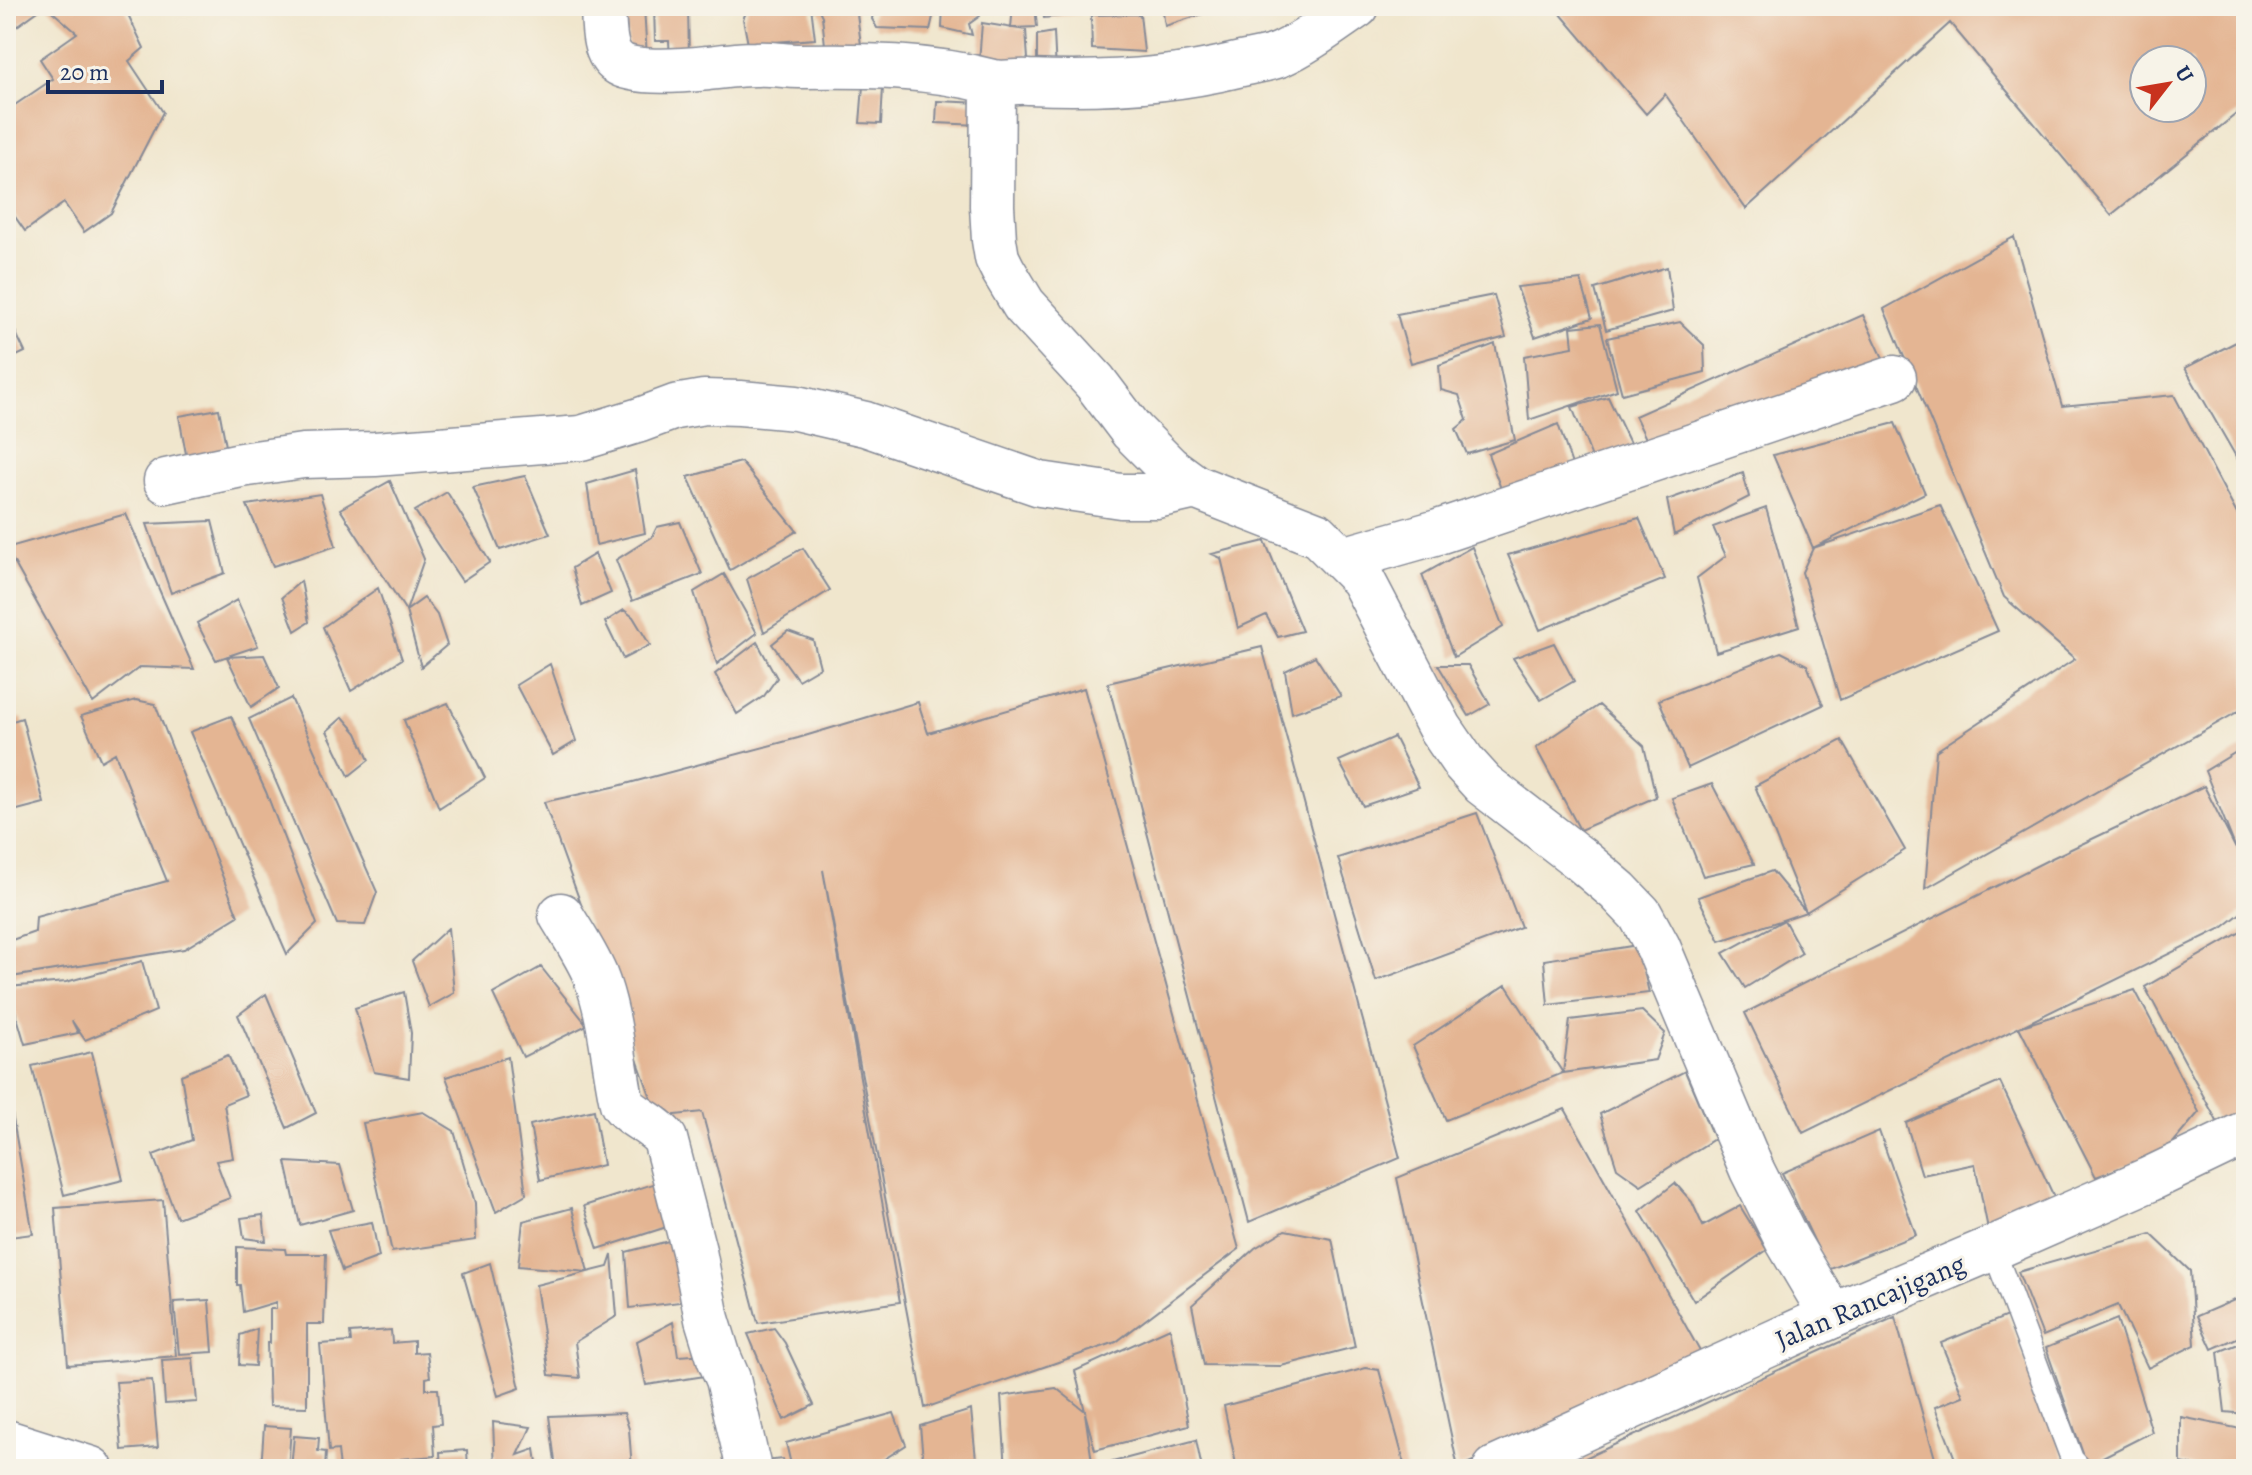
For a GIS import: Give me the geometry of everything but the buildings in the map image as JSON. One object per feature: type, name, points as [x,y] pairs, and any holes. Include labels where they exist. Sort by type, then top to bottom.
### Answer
[{"type":"street","points":[[603,6],[610,55],[628,68],[674,72],[758,63],[868,65],[956,73],[1008,84],[1150,81],[1197,75],[1276,56],[1357,6]]},
{"type":"street","points":[[993,82],[994,240],[997,258],[1024,305],[1095,382],[1132,431],[1169,468],[1195,487],[1318,535],[1343,559],[1362,579],[1440,728],[1464,763],[1483,784],[1579,858],[1640,914],[1658,947],[1752,1170],[1787,1240],[1832,1316]]},
{"type":"street","points":[[1343,559],[1438,532],[1894,378]]},
{"type":"street","points":[[166,481],[303,456],[375,454],[581,438],[675,407],[716,402],[796,408],[865,424],[1040,484],[1121,496],[1156,496],[1195,487]]},
{"type":"street","points":[[561,915],[596,977],[622,1103],[626,1109],[658,1130],[665,1139],[694,1251],[707,1319],[728,1379],[749,1469]]},
{"type":"street","name":"Jalan Rancajigang","points":[[1495,1469],[1832,1316],[2148,1180],[2246,1133]]},
{"type":"street","points":[[6,1442],[91,1469]]},
{"type":"lane","points":[[1993,1248],[2072,1459],[2081,1469]]}]
